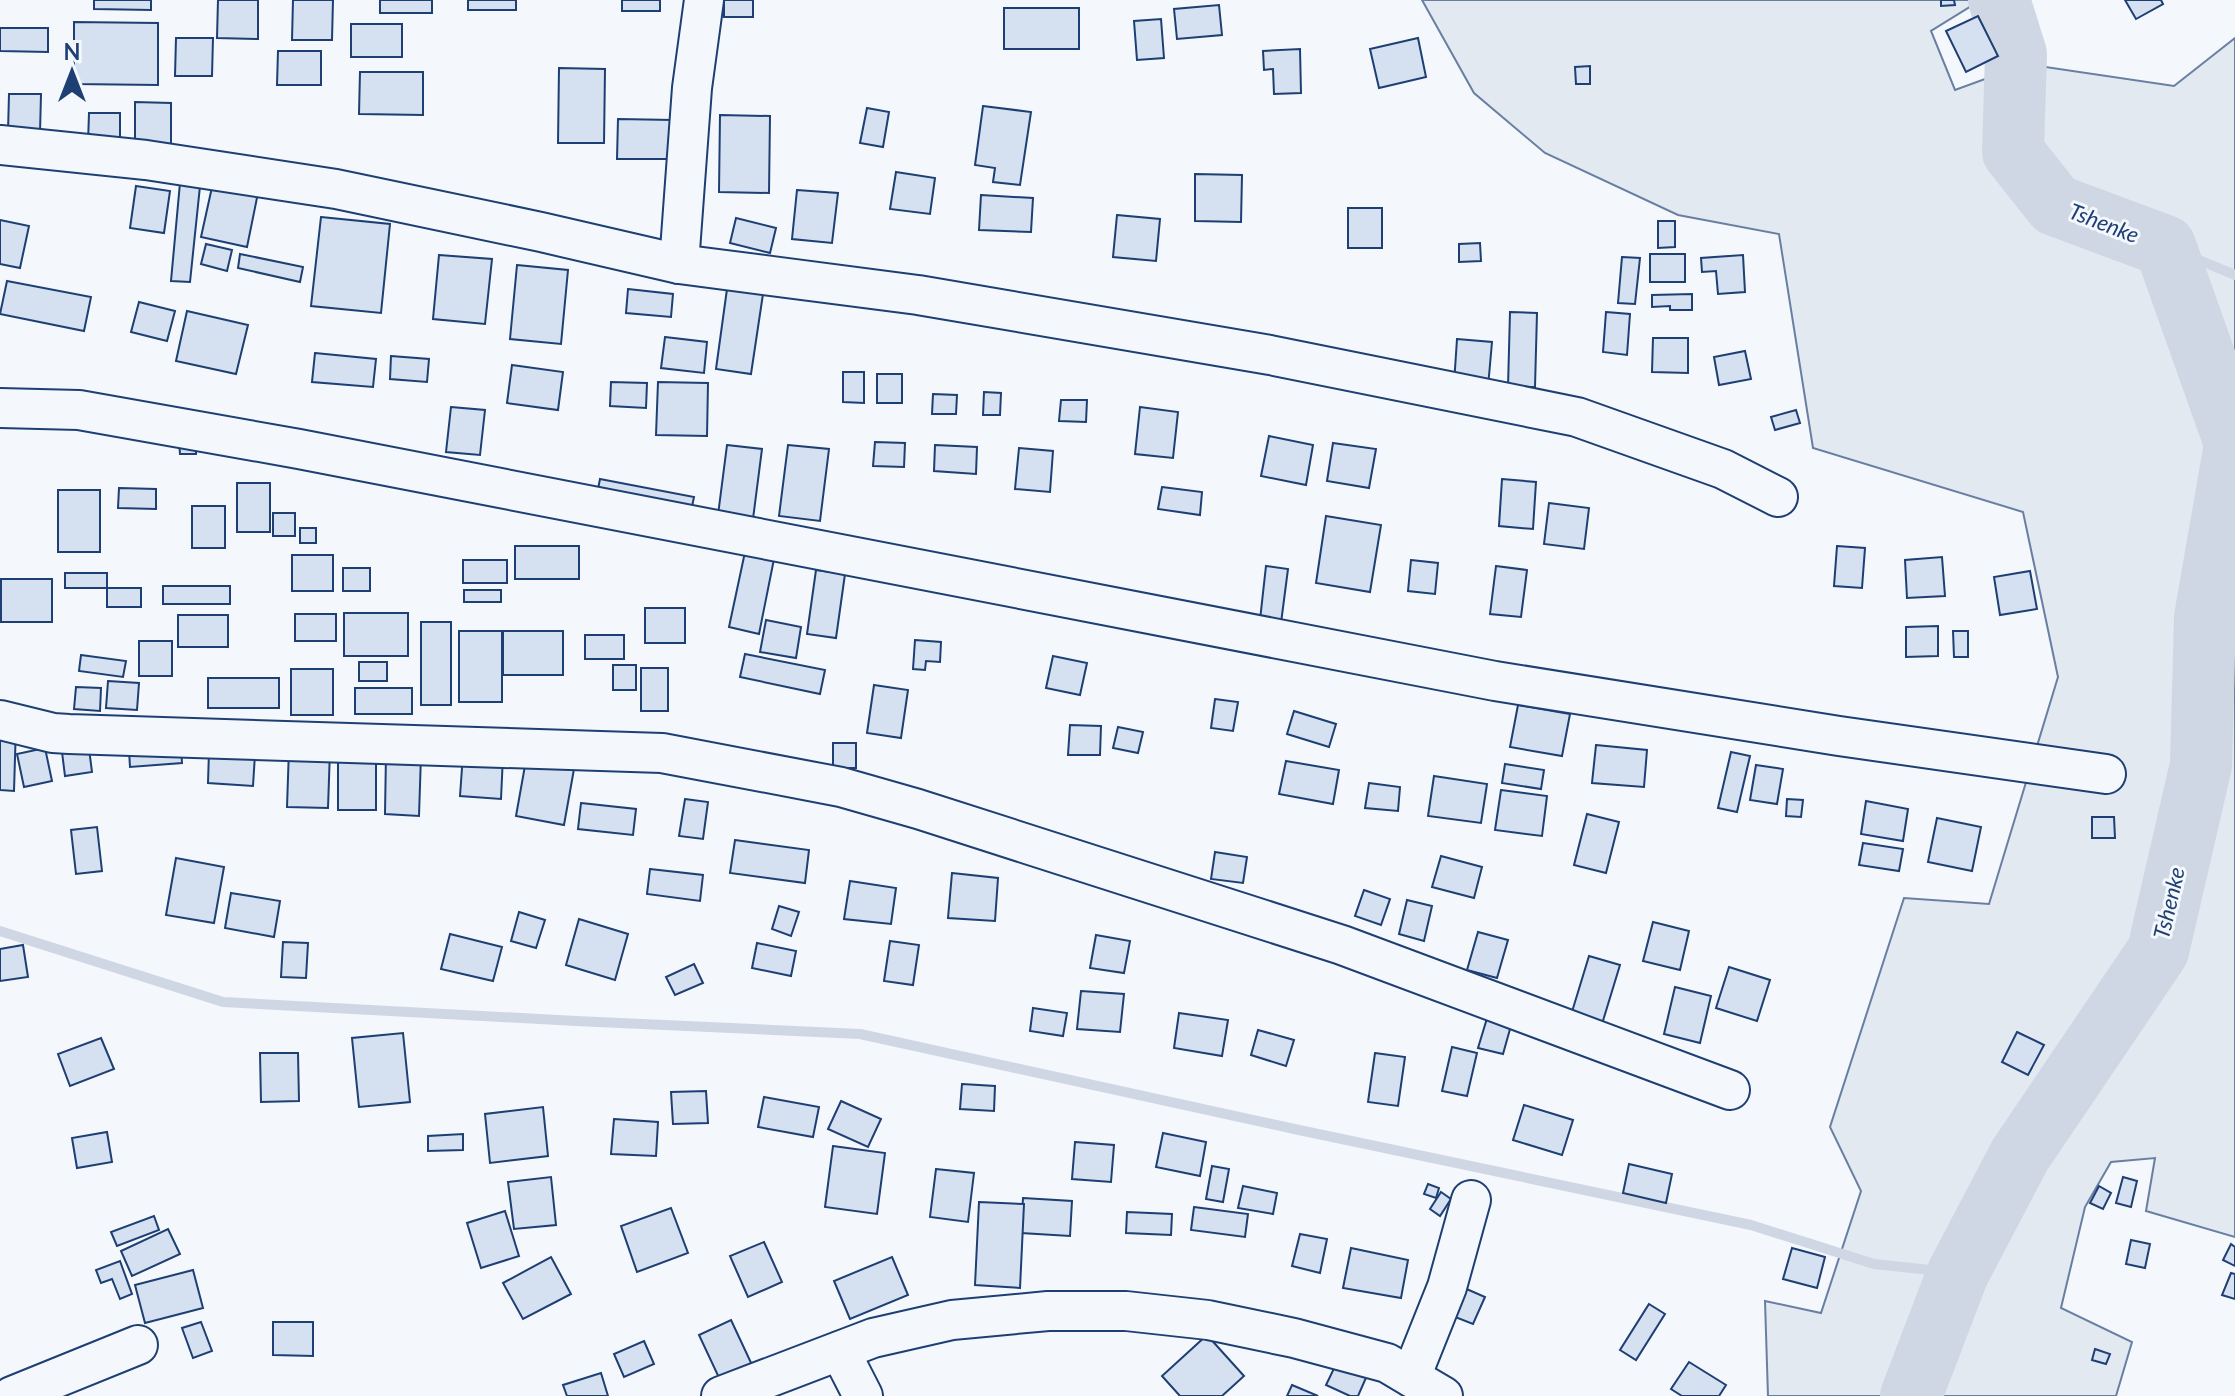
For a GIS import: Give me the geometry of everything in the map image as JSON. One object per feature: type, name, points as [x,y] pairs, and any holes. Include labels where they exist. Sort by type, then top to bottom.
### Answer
[{"type":"street","points":[[679,264],[692,88],[704,0]]},
{"type":"street","points":[[0,145],[146,160],[336,189],[679,264],[918,295],[1270,355],[1577,417],[1723,469],[1778,497]]},
{"type":"street","points":[[0,408],[79,410],[299,449],[1495,681],[2106,774]]},
{"type":"street","points":[[0,720],[69,734],[662,753],[841,787],[1342,945],[1730,1090]]},
{"type":"street","points":[[1411,1377],[1447,1287],[1471,1200]]},
{"type":"street","points":[[721,1396],[873,1338],[952,1320],[1048,1311],[1126,1311],[1208,1320],[1294,1338],[1387,1363],[1443,1396]]},
{"type":"street","points":[[12,1396],[138,1345]]},
{"type":"street","points":[[840,1351],[863,1396]]},
{"type":"shaded area","points":[[1422,0],[1981,0],[1931,31],[1955,90],[2026,64],[2174,86],[2235,38],[2235,1237],[2146,1211],[2155,1158],[2111,1162],[2085,1207],[2061,1308],[2132,1342],[2116,1396],[1768,1396],[1765,1301],[1821,1313],[1861,1191],[1830,1127],[1904,898],[1989,904],[2058,677],[2023,512],[1813,448],[1779,234],[1678,215],[1545,153],[1474,93]]},
{"type":"building","points":[[94,0],[151,0],[151,10],[94,9]]},
{"type":"building","points":[[218,0],[258,0],[258,39],[217,38]]},
{"type":"building","points":[[293,0],[333,0],[332,40],[292,40]]},
{"type":"building","points":[[380,0],[432,0],[432,13],[380,13]]},
{"type":"building","points":[[468,0],[516,0],[516,10],[468,10]]},
{"type":"building","points":[[622,0],[660,0],[660,11],[622,11]]},
{"type":"building","points":[[724,0],[753,0],[753,17],[724,17]]},
{"type":"building","points":[[1941,0],[1954,0],[1955,5],[1941,6]]},
{"type":"building","points":[[2125,0],[2161,0],[2163,4],[2136,19]]},
{"type":"building","points":[[1219,5],[1222,35],[1177,39],[1174,9]]},
{"type":"building","points":[[1004,8],[1079,8],[1079,49],[1004,49]]},
{"type":"building","points":[[1978,16],[1998,56],[1966,72],[1946,31]]},
{"type":"building","points":[[1161,19],[1164,58],[1137,60],[1134,21]]},
{"type":"building","points":[[74,22],[158,23],[158,85],[74,84]]},
{"type":"building","points":[[351,24],[402,24],[402,57],[351,57]]},
{"type":"building","points":[[0,28],[48,28],[48,52],[0,51]]},
{"type":"building","points":[[176,38],[213,38],[212,76],[175,76]]},
{"type":"building","points":[[1418,38],[1426,77],[1379,88],[1370,49]]},
{"type":"building","points":[[1300,49],[1301,93],[1274,94],[1273,69],[1264,70],[1263,51]]},
{"type":"building","points":[[278,51],[321,51],[321,85],[277,85]]},
{"type":"building","points":[[1590,66],[1590,84],[1576,84],[1575,67]]},
{"type":"building","points":[[559,68],[605,69],[604,143],[558,143]]},
{"type":"building","points":[[360,72],[423,72],[423,115],[359,114]]},
{"type":"building","points":[[9,94],[41,94],[40,133],[8,132]]},
{"type":"building","points":[[135,102],[171,103],[171,148],[135,147]]},
{"type":"building","points":[[983,106],[1031,112],[1020,185],[993,182],[995,168],[975,165]]},
{"type":"building","points":[[867,108],[889,112],[883,147],[860,143]]},
{"type":"building","points":[[89,113],[120,113],[120,143],[88,143]]},
{"type":"building","points":[[720,115],[770,116],[769,193],[719,192]]},
{"type":"building","points":[[618,119],[673,120],[673,159],[617,159]]},
{"type":"building","points":[[896,172],[935,178],[930,214],[890,209]]},
{"type":"building","points":[[1195,174],[1242,175],[1241,222],[1195,221]]},
{"type":"building","points":[[214,178],[259,188],[247,247],[201,237]]},
{"type":"building","points":[[180,183],[200,186],[190,282],[171,281]]},
{"type":"building","points":[[136,186],[170,191],[164,233],[130,228]]},
{"type":"building","points":[[797,190],[838,193],[832,243],[792,239]]},
{"type":"building","points":[[981,195],[1033,198],[1031,232],[979,230]]},
{"type":"building","points":[[1348,208],[1382,208],[1382,248],[1348,248]]},
{"type":"building","points":[[1117,215],[1160,219],[1156,261],[1113,257]]},
{"type":"building","points":[[321,217],[390,224],[381,313],[311,306]]},
{"type":"building","points":[[736,218],[776,228],[770,253],[730,243]]},
{"type":"building","points":[[0,220],[29,226],[20,268],[0,264]]},
{"type":"building","points":[[1658,221],[1675,221],[1675,247],[1658,248]]},
{"type":"building","points":[[1480,243],[1481,261],[1459,262],[1459,244]]},
{"type":"building","points":[[206,244],[232,250],[227,271],[201,264]]},
{"type":"building","points":[[240,254],[303,267],[300,282],[238,268]]},
{"type":"building","points":[[1650,254],[1685,254],[1685,282],[1650,282]]},
{"type":"building","points":[[439,255],[492,259],[485,324],[433,319]]},
{"type":"building","points":[[1743,255],[1745,292],[1718,294],[1716,271],[1702,272],[1701,258]]},
{"type":"building","points":[[1622,257],[1640,258],[1635,304],[1618,303]]},
{"type":"building","points":[[517,265],[568,270],[561,344],[510,339]]},
{"type":"building","points":[[7,281],[91,297],[84,331],[0,314]]},
{"type":"building","points":[[628,289],[673,294],[671,317],[626,313]]},
{"type":"building","points":[[727,289],[763,294],[751,374],[716,369]]},
{"type":"building","points":[[1692,294],[1692,310],[1652,307],[1652,295]]},
{"type":"building","points":[[139,302],[175,311],[167,341],[131,332]]},
{"type":"building","points":[[187,311],[248,325],[236,374],[176,361]]},
{"type":"building","points":[[1510,312],[1537,313],[1535,387],[1508,387]]},
{"type":"building","points":[[1606,312],[1630,314],[1627,355],[1603,352]]},
{"type":"building","points":[[665,337],[707,342],[704,373],[661,368]]},
{"type":"building","points":[[1653,338],[1688,338],[1688,373],[1652,372]]},
{"type":"building","points":[[1457,339],[1492,342],[1488,387],[1454,384]]},
{"type":"building","points":[[1745,351],[1751,379],[1719,385],[1714,357]]},
{"type":"building","points":[[315,353],[376,359],[373,387],[312,382]]},
{"type":"building","points":[[391,356],[429,359],[427,382],[390,379]]},
{"type":"building","points":[[512,365],[563,372],[558,410],[507,403]]},
{"type":"building","points":[[843,372],[864,372],[864,403],[843,402]]},
{"type":"building","points":[[877,374],[902,374],[902,403],[877,403]]},
{"type":"building","points":[[611,382],[647,383],[646,408],[610,406]]},
{"type":"building","points":[[658,382],[708,383],[707,436],[656,435]]},
{"type":"building","points":[[984,392],[1001,393],[1000,415],[983,415]]},
{"type":"building","points":[[933,394],[957,395],[956,414],[932,414]]},
{"type":"building","points":[[1061,400],[1087,400],[1086,422],[1059,421]]},
{"type":"building","points":[[451,407],[485,410],[480,455],[446,452]]},
{"type":"building","points":[[1140,407],[1178,412],[1173,458],[1135,454]]},
{"type":"building","points":[[1796,410],[1800,423],[1775,430],[1771,417]]},
{"type":"building","points":[[1269,436],[1313,445],[1306,485],[1261,476]]},
{"type":"building","points":[[196,440],[196,454],[180,454],[179,441]]},
{"type":"building","points":[[875,442],[905,443],[904,467],[873,466]]},
{"type":"building","points":[[1333,443],[1376,449],[1369,488],[1327,481]]},
{"type":"building","points":[[727,445],[762,449],[753,519],[718,515]]},
{"type":"building","points":[[788,445],[829,449],[820,521],[779,516]]},
{"type":"building","points":[[935,445],[977,447],[976,474],[934,471]]},
{"type":"building","points":[[1019,448],[1053,451],[1050,492],[1015,489]]},
{"type":"building","points":[[600,479],[694,497],[690,516],[596,499]]},
{"type":"building","points":[[1502,479],[1536,482],[1533,529],[1499,526]]},
{"type":"building","points":[[237,483],[270,483],[270,532],[237,532]]},
{"type":"building","points":[[1162,487],[1202,492],[1200,515],[1158,509]]},
{"type":"building","points":[[119,488],[156,489],[156,509],[118,508]]},
{"type":"building","points":[[58,490],[100,490],[100,552],[58,552]]},
{"type":"building","points":[[1549,503],[1589,508],[1584,549],[1544,544]]},
{"type":"building","points":[[192,506],[225,506],[225,548],[192,548]]},
{"type":"building","points":[[273,513],[295,513],[295,536],[273,536]]},
{"type":"building","points":[[1326,516],[1381,525],[1370,592],[1316,583]]},
{"type":"building","points":[[300,528],[316,528],[316,543],[300,543]]},
{"type":"building","points":[[515,546],[579,546],[579,579],[515,579]]},
{"type":"building","points":[[1837,546],[1865,548],[1862,588],[1834,586]]},
{"type":"building","points":[[745,552],[774,559],[759,634],[729,627]]},
{"type":"building","points":[[292,555],[333,555],[333,591],[292,591]]},
{"type":"building","points":[[1942,557],[1945,596],[1907,598],[1905,560]]},
{"type":"building","points":[[463,560],[507,560],[507,583],[463,583]]},
{"type":"building","points":[[1411,560],[1438,563],[1435,594],[1408,591]]},
{"type":"building","points":[[1266,566],[1288,569],[1281,623],[1260,620]]},
{"type":"building","points":[[1496,566],[1527,570],[1521,617],[1490,614]]},
{"type":"building","points":[[343,568],[370,568],[370,591],[343,591]]},
{"type":"building","points":[[816,570],[845,574],[836,638],[807,634]]},
{"type":"building","points":[[2030,571],[2037,609],[2000,615],[1994,577]]},
{"type":"building","points":[[65,573],[107,573],[107,588],[65,588]]},
{"type":"building","points":[[1,579],[52,579],[52,622],[1,622]]},
{"type":"building","points":[[163,586],[230,586],[230,604],[163,604]]},
{"type":"building","points":[[107,588],[141,588],[141,607],[107,607]]},
{"type":"building","points":[[464,590],[501,590],[501,602],[464,602]]},
{"type":"building","points":[[645,608],[685,608],[685,643],[645,643]]},
{"type":"building","points":[[344,613],[408,613],[408,656],[344,656]]},
{"type":"building","points":[[295,614],[336,614],[336,641],[295,641]]},
{"type":"building","points":[[178,615],[228,615],[228,647],[178,647]]},
{"type":"building","points":[[766,620],[801,627],[796,658],[760,652]]},
{"type":"building","points":[[421,622],[451,622],[451,705],[421,705]]},
{"type":"building","points":[[1938,626],[1938,656],[1906,657],[1906,627]]},
{"type":"building","points":[[459,631],[502,631],[502,702],[459,702]]},
{"type":"building","points":[[503,631],[563,631],[563,675],[503,675]]},
{"type":"building","points":[[1953,631],[1968,631],[1968,657],[1954,657]]},
{"type":"building","points":[[585,635],[624,635],[624,659],[585,659]]},
{"type":"building","points":[[915,640],[941,642],[940,662],[926,661],[925,670],[913,669]]},
{"type":"building","points":[[139,641],[172,641],[172,676],[139,676]]},
{"type":"building","points":[[745,654],[825,670],[820,694],[740,677]]},
{"type":"building","points":[[81,655],[126,661],[123,677],[79,671]]},
{"type":"building","points":[[1053,656],[1087,663],[1080,695],[1046,688]]},
{"type":"building","points":[[359,662],[387,662],[387,681],[359,681]]},
{"type":"building","points":[[613,665],[636,665],[636,690],[613,690]]},
{"type":"building","points":[[641,668],[668,668],[668,711],[641,711]]},
{"type":"building","points":[[291,669],[333,669],[333,715],[291,715]]},
{"type":"building","points":[[208,678],[279,678],[279,708],[208,708]]},
{"type":"building","points":[[108,681],[139,683],[137,710],[106,708]]},
{"type":"building","points":[[874,685],[908,690],[901,738],[867,733]]},
{"type":"building","points":[[76,687],[101,688],[100,711],[74,709]]},
{"type":"building","points":[[355,688],[412,688],[412,714],[355,714]]},
{"type":"building","points":[[1215,699],[1238,702],[1233,731],[1211,728]]},
{"type":"building","points":[[1518,705],[1570,714],[1562,756],[1510,747]]},
{"type":"building","points":[[1294,711],[1336,724],[1329,747],[1287,734]]},
{"type":"building","points":[[0,724],[16,725],[14,791],[0,790]]},
{"type":"building","points":[[1070,725],[1101,726],[1100,755],[1068,755]]},
{"type":"building","points":[[1118,727],[1143,732],[1138,753],[1113,748]]},
{"type":"building","points":[[88,741],[92,772],[65,776],[61,744]]},
{"type":"building","points":[[833,743],[856,743],[856,768],[833,768]]},
{"type":"building","points":[[1596,745],[1647,750],[1644,787],[1592,783]]},
{"type":"building","points":[[181,746],[182,763],[130,767],[129,750]]},
{"type":"building","points":[[45,748],[52,781],[24,787],[17,754]]},
{"type":"building","points":[[289,748],[330,750],[328,808],[287,807]]},
{"type":"building","points":[[209,751],[255,754],[253,786],[208,783]]},
{"type":"building","points":[[338,751],[376,751],[376,810],[338,810]]},
{"type":"building","points":[[1731,752],[1750,756],[1737,812],[1718,808]]},
{"type":"building","points":[[386,754],[421,755],[419,816],[385,814]]},
{"type":"building","points":[[463,754],[503,756],[501,799],[460,796]]},
{"type":"building","points":[[526,760],[574,769],[564,825],[516,816]]},
{"type":"building","points":[[1286,761],[1339,770],[1333,804],[1279,794]]},
{"type":"building","points":[[1505,764],[1544,770],[1541,789],[1502,783]]},
{"type":"building","points":[[1756,765],[1783,769],[1777,804],[1750,800]]},
{"type":"building","points":[[1434,776],[1487,784],[1481,823],[1428,816]]},
{"type":"building","points":[[1369,783],[1400,787],[1398,811],[1365,808]]},
{"type":"building","points":[[1501,790],[1547,796],[1542,836],[1495,830]]},
{"type":"building","points":[[685,799],[708,802],[703,839],[679,836]]},
{"type":"building","points":[[1787,799],[1803,800],[1801,817],[1786,816]]},
{"type":"building","points":[[1866,801],[1908,809],[1903,841],[1861,834]]},
{"type":"building","points":[[581,803],[636,809],[633,835],[578,829]]},
{"type":"building","points":[[1587,814],[1619,822],[1606,873],[1574,865]]},
{"type":"building","points":[[2092,817],[2114,817],[2115,838],[2092,838]]},
{"type":"building","points":[[1937,818],[1981,827],[1972,871],[1928,862]]},
{"type":"building","points":[[97,827],[102,871],[76,874],[71,830]]},
{"type":"building","points":[[735,840],[809,850],[805,883],[730,873]]},
{"type":"building","points":[[1863,843],[1903,849],[1899,871],[1859,865]]},
{"type":"building","points":[[1215,852],[1247,857],[1243,883],[1211,879]]},
{"type":"building","points":[[1441,856],[1482,867],[1474,898],[1432,887]]},
{"type":"building","points":[[176,858],[224,867],[214,923],[166,915]]},
{"type":"building","points":[[650,869],[703,875],[700,901],[647,894]]},
{"type":"building","points":[[952,873],[998,878],[995,921],[948,918]]},
{"type":"building","points":[[850,881],[896,888],[891,924],[844,919]]},
{"type":"building","points":[[1364,890],[1390,899],[1381,925],[1355,916]]},
{"type":"building","points":[[231,893],[280,901],[274,937],[225,928]]},
{"type":"building","points":[[1407,900],[1432,906],[1424,941],[1399,934]]},
{"type":"building","points":[[779,906],[799,912],[791,936],[772,929]]},
{"type":"building","points":[[519,912],[545,920],[536,948],[511,941]]},
{"type":"building","points":[[579,919],[628,934],[615,980],[566,965]]},
{"type":"building","points":[[1653,922],[1689,931],[1680,970],[1643,961]]},
{"type":"building","points":[[1478,932],[1508,940],[1497,978],[1467,970]]},
{"type":"building","points":[[450,934],[502,947],[493,981],[441,969]]},
{"type":"building","points":[[1096,935],[1130,941],[1124,973],[1090,968]]},
{"type":"building","points":[[890,941],[919,945],[913,985],[884,981]]},
{"type":"building","points":[[283,942],[308,943],[306,978],[281,977]]},
{"type":"building","points":[[757,943],[796,951],[791,976],[752,968]]},
{"type":"building","points":[[23,945],[28,977],[0,981],[0,949]]},
{"type":"building","points":[[1589,956],[1620,965],[1602,1024],[1571,1015]]},
{"type":"building","points":[[694,964],[703,983],[675,995],[666,977]]},
{"type":"building","points":[[1729,967],[1770,980],[1757,1021],[1716,1008]]},
{"type":"building","points":[[1675,987],[1711,996],[1700,1043],[1664,1034]]},
{"type":"building","points":[[1081,991],[1124,994],[1120,1032],[1077,1029]]},
{"type":"building","points":[[1033,1008],[1067,1013],[1063,1036],[1030,1031]]},
{"type":"building","points":[[1179,1013],[1228,1020],[1222,1056],[1174,1048]]},
{"type":"building","points":[[1488,1015],[1512,1022],[1503,1054],[1478,1048]]},
{"type":"building","points":[[1258,1030],[1294,1040],[1286,1066],[1251,1055]]},
{"type":"building","points":[[2017,1032],[2044,1045],[2028,1075],[2002,1062]]},
{"type":"building","points":[[403,1033],[410,1102],[359,1107],[352,1038]]},
{"type":"building","points":[[101,1038],[114,1069],[70,1086],[58,1054]]},
{"type":"building","points":[[1452,1047],[1477,1053],[1467,1096],[1442,1091]]},
{"type":"building","points":[[260,1053],[298,1053],[299,1101],[261,1102]]},
{"type":"building","points":[[1375,1053],[1405,1057],[1398,1106],[1368,1102]]},
{"type":"building","points":[[962,1084],[995,1086],[994,1111],[960,1109]]},
{"type":"building","points":[[706,1091],[708,1123],[673,1124],[671,1092]]},
{"type":"building","points":[[764,1097],[819,1107],[813,1137],[758,1127]]},
{"type":"building","points":[[841,1101],[881,1119],[868,1147],[828,1129]]},
{"type":"building","points":[[1524,1105],[1573,1120],[1562,1155],[1513,1140]]},
{"type":"building","points":[[543,1107],[548,1156],[490,1163],[485,1114]]},
{"type":"building","points":[[614,1119],[658,1122],[656,1156],[611,1154]]},
{"type":"building","points":[[107,1132],[112,1162],[77,1168],[72,1138]]},
{"type":"building","points":[[1163,1133],[1206,1142],[1200,1176],[1156,1167]]},
{"type":"building","points":[[463,1134],[463,1150],[428,1151],[428,1136]]},
{"type":"building","points":[[1075,1142],[1114,1145],[1111,1182],[1072,1179]]},
{"type":"building","points":[[833,1146],[885,1153],[877,1214],[825,1207]]},
{"type":"building","points":[[1629,1164],[1672,1174],[1666,1203],[1623,1193]]},
{"type":"building","points":[[1212,1166],[1229,1169],[1223,1202],[1206,1199]]},
{"type":"building","points":[[936,1169],[974,1173],[968,1222],[930,1217]]},
{"type":"building","points":[[551,1177],[556,1225],[514,1229],[508,1182]]},
{"type":"building","points":[[2123,1177],[2137,1181],[2131,1207],[2116,1203]]},
{"type":"building","points":[[1428,1184],[1439,1188],[1436,1198],[1424,1194]]},
{"type":"building","points":[[1243,1186],[1277,1193],[1273,1214],[1238,1208]]},
{"type":"building","points":[[2099,1186],[2111,1193],[2103,1209],[2090,1203]]},
{"type":"building","points":[[1441,1192],[1451,1199],[1440,1216],[1430,1209]]},
{"type":"building","points":[[1023,1198],[1072,1201],[1070,1236],[1021,1233]]},
{"type":"building","points":[[979,1202],[1024,1204],[1020,1288],[975,1285]]},
{"type":"building","points":[[1194,1207],[1248,1214],[1245,1237],[1191,1230]]},
{"type":"building","points":[[671,1208],[688,1253],[637,1272],[621,1226]]},
{"type":"building","points":[[505,1211],[519,1256],[481,1268],[467,1223]]},
{"type":"building","points":[[1127,1212],[1172,1214],[1171,1235],[1126,1233]]},
{"type":"building","points":[[154,1216],[159,1230],[117,1246],[111,1232]]},
{"type":"building","points":[[168,1229],[180,1254],[132,1276],[121,1251]]},
{"type":"building","points":[[1300,1234],[1327,1239],[1320,1273],[1292,1266]]},
{"type":"building","points":[[2131,1240],[2150,1244],[2145,1268],[2126,1264]]},
{"type":"building","points":[[764,1242],[782,1282],[748,1297],[730,1256]]},
{"type":"building","points":[[2231,1244],[2235,1247],[2235,1266],[2223,1260]]},
{"type":"building","points":[[1351,1248],[1408,1260],[1401,1298],[1343,1288]]},
{"type":"building","points":[[1792,1248],[1825,1257],[1817,1288],[1783,1279]]},
{"type":"building","points":[[551,1257],[571,1294],[523,1319],[503,1283]]},
{"type":"building","points":[[892,1257],[908,1295],[850,1319],[834,1281]]},
{"type":"building","points":[[120,1261],[132,1294],[120,1299],[112,1279],[101,1283],[96,1270]]},
{"type":"building","points":[[193,1270],[203,1308],[145,1323],[135,1285]]},
{"type":"building","points":[[2231,1273],[2235,1274],[2235,1299],[2222,1295]]},
{"type":"building","points":[[1462,1287],[1485,1297],[1473,1324],[1450,1315]]},
{"type":"building","points":[[1649,1304],[1665,1314],[1636,1360],[1620,1350]]},
{"type":"building","points":[[731,1320],[753,1367],[721,1382],[699,1335]]},
{"type":"building","points":[[201,1322],[212,1351],[193,1358],[182,1328]]},
{"type":"building","points":[[273,1322],[313,1322],[313,1356],[273,1355]]},
{"type":"building","points":[[1207,1335],[1244,1376],[1222,1396],[1180,1396],[1162,1376]]},
{"type":"building","points":[[644,1341],[654,1364],[624,1377],[614,1354]]},
{"type":"building","points":[[2095,1349],[2110,1354],[2106,1364],[2092,1360]]},
{"type":"building","points":[[1339,1358],[1369,1371],[1358,1396],[1350,1396],[1326,1385]]},
{"type":"building","points":[[1689,1362],[1726,1385],[1719,1396],[1682,1396],[1671,1389]]},
{"type":"building","points":[[601,1373],[608,1396],[567,1396],[563,1385]]},
{"type":"building","points":[[1292,1385],[1318,1396],[1287,1396]]},
{"type":"waterway","name":"Tshenke","points":[[1999,0],[2016,54],[2013,152],[2055,205],[2165,246],[2235,443]]},
{"type":"waterway","points":[[2165,246],[2235,275]]},
{"type":"waterway","name":"Tshenke","points":[[1911,1396],[1958,1273],[2020,1155],[2158,951],[2201,765],[2205,617],[2235,445]]},
{"type":"waterway","points":[[0,931],[223,1002],[860,1034],[1751,1225],[1874,1264],[1958,1273]]}]
